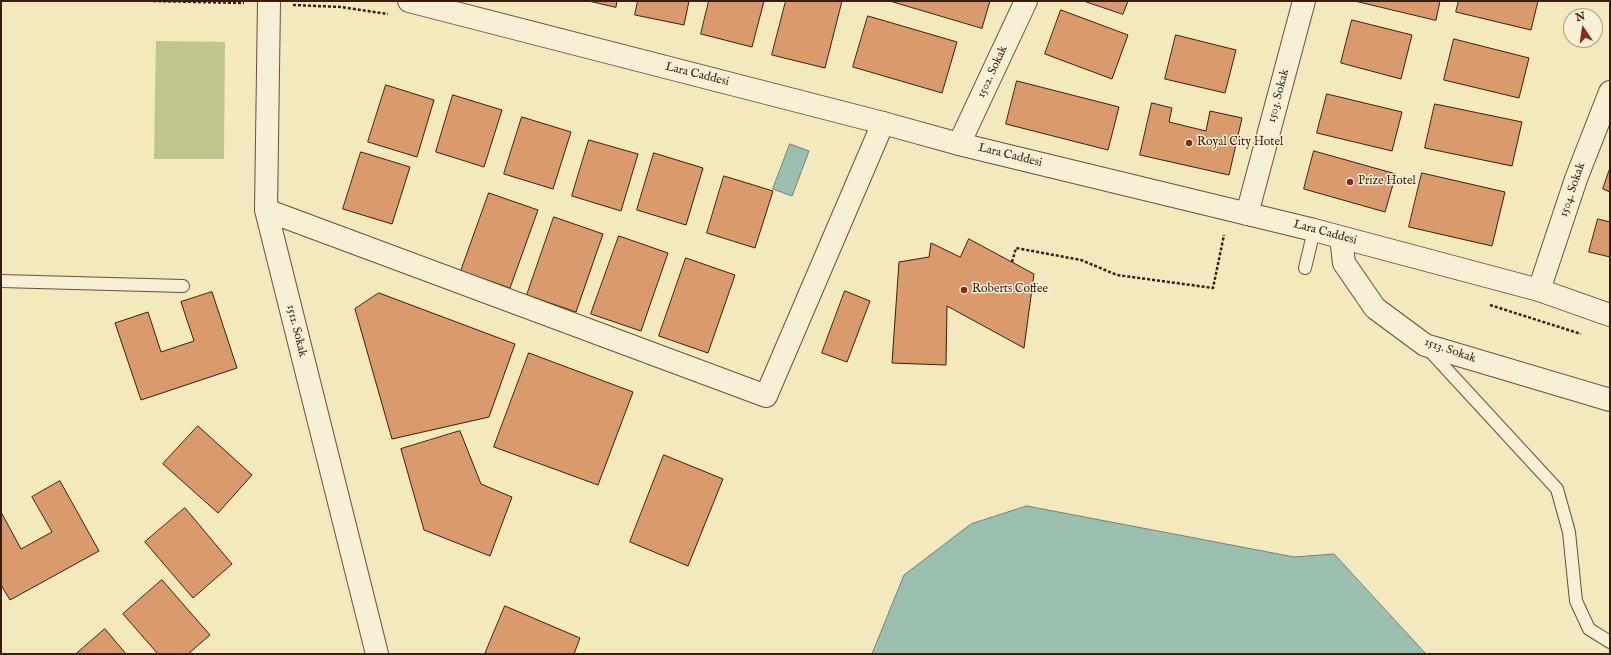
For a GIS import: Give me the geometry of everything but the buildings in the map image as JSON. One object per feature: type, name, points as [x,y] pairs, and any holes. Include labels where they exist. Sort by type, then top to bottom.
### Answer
[{"type":"street","name":"1511. Sokak","points":[[269,1],[266,210],[377,654]]},
{"type":"street","name":"Lara Caddesi","points":[[409,1],[883,123],[959,144],[1314,230],[1540,290],[1610,315]]},
{"type":"street","name":"1502. Sokak","points":[[959,144],[1026,1]]},
{"type":"street","name":"1503. Sokak","points":[[1247,214],[1304,1]]},
{"type":"street","name":"1504. Sokak","points":[[1540,290],[1576,179],[1610,92]]},
{"type":"street","points":[[266,210],[766,396],[883,123]]},
{"type":"street","name":"1513. Sokak","points":[[1341,238],[1344,263],[1375,308],[1425,345],[1610,400]]},
{"type":"lane","points":[[1305,268],[1314,230]]},
{"type":"lane","points":[[1,281],[183,286]]},
{"type":"lane","points":[[1425,345],[1556,489],[1569,532],[1576,601],[1589,629],[1610,642]]},
{"type":"path","points":[[1012,262],[1016,248],[1081,260],[1117,275],[1213,288],[1226,228],[1247,214]]},
{"type":"green space","points":[[156,41],[225,42],[224,159],[154,159]]},
{"type":"shaded area","points":[[790,144],[809,151],[792,196],[773,189]]},
{"type":"shaded area","points":[[1027,506],[1294,557],[1334,554],[1426,654],[872,654],[904,575],[971,524]]},
{"type":"place","name":"Royal City Hotel","points":[[1189,143]]},
{"type":"place","name":"Prize Hotel","points":[[1350,182]]},
{"type":"place","name":"Roberts Coffee","points":[[964,290]]}]
